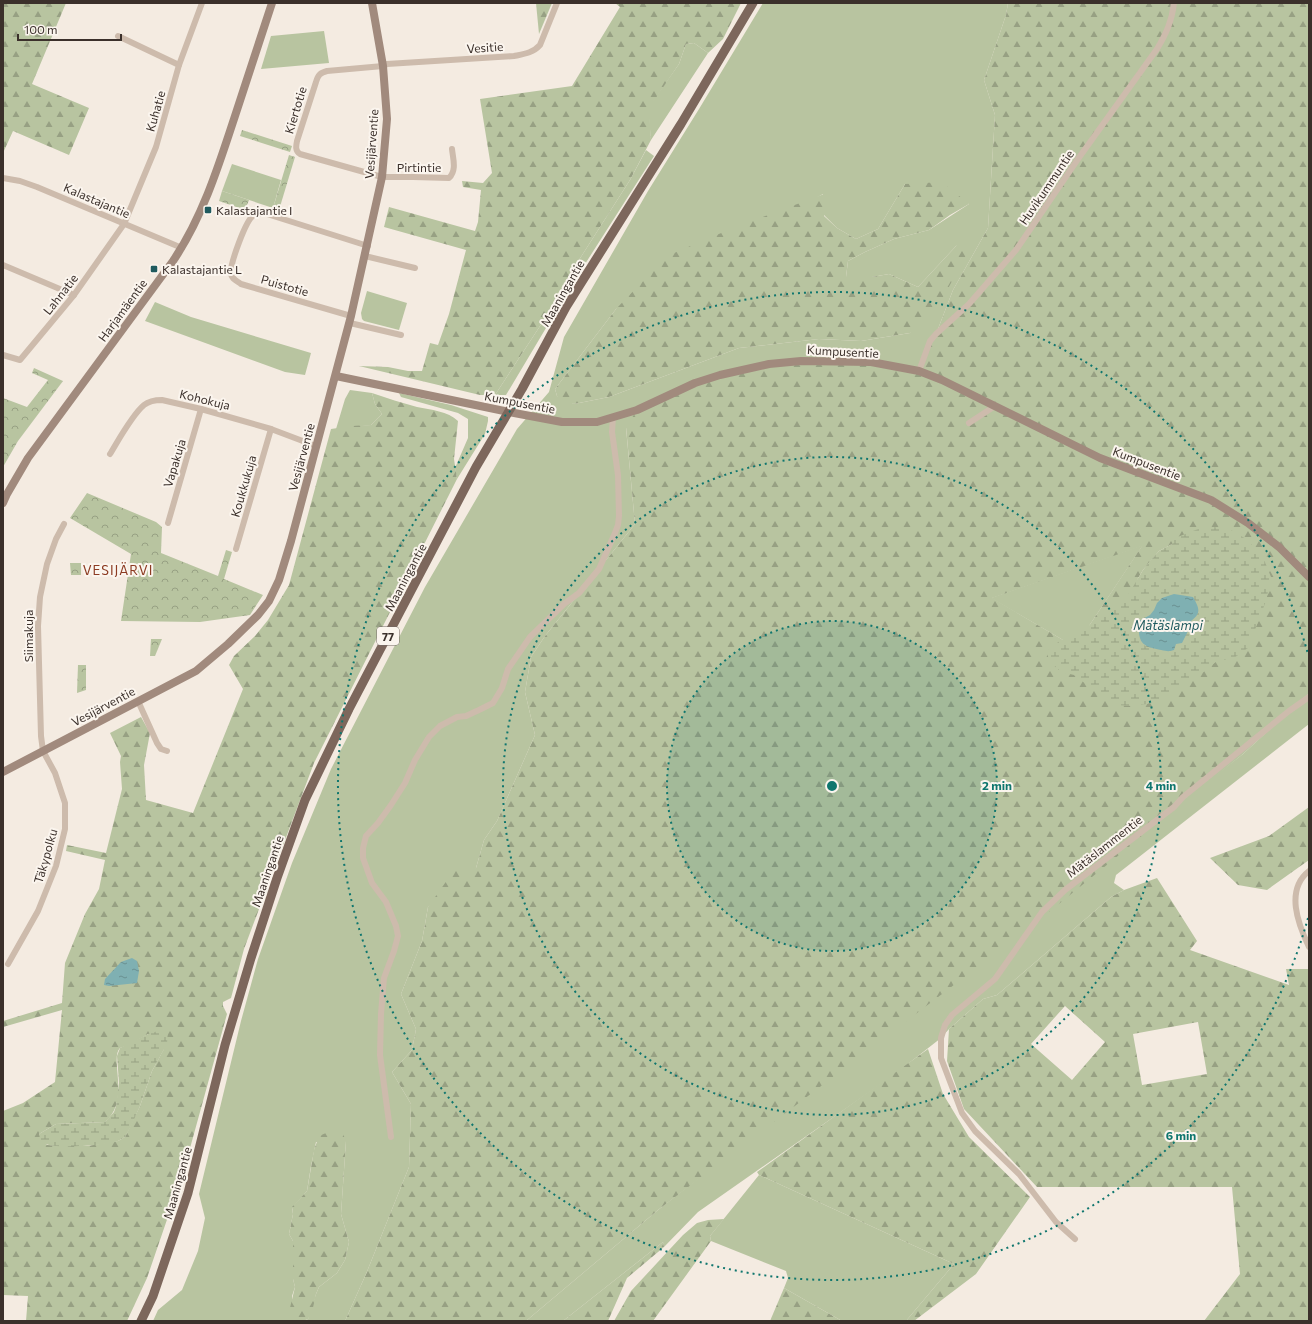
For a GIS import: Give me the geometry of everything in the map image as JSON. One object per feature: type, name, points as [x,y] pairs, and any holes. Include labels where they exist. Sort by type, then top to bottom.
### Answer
[{"type":"main road","name":"Maaningantie","points":[[141,1321],[153,1296],[186,1200],[225,1045],[277,878],[305,800],[348,708],[476,467],[566,307],[681,124],[753,3]]},
{"type":"street","name":"Kuhatie","points":[[124,224],[156,147],[179,65],[202,3]]},
{"type":"street","name":"Harjamäentie","points":[[3,503],[28,458],[182,248],[197,220],[225,148],[272,3]]},
{"type":"street","name":"Vesijärventie","points":[[3,772],[196,671],[228,644],[258,615],[269,601],[279,580],[292,541],[316,446],[351,320],[382,177],[387,119],[383,66],[372,3]]},
{"type":"street","name":"Vesitie","points":[[383,66],[387,64],[514,56],[536,50],[540,45],[557,3]]},
{"type":"street","name":"Huvikummuntie","points":[[919,371],[930,341],[968,304],[1016,250],[1078,159],[1157,49],[1165,37],[1171,21],[1174,3]]},
{"type":"street","points":[[118,36],[179,65]]},
{"type":"street","name":"Kiertotie","points":[[382,177],[300,154],[296,149],[297,140],[316,82],[321,73],[327,71],[383,66]]},
{"type":"street","name":"Pirtintie","points":[[382,177],[450,178],[454,170],[452,149]]},
{"type":"street","name":"Kalastajantie","points":[[3,178],[20,181],[37,187],[182,248]]},
{"type":"street","name":"Puistotie","points":[[351,320],[241,284],[233,279],[230,274],[231,265],[245,226],[254,215],[261,213],[368,246]]},
{"type":"street","name":"Lahnatie","points":[[3,355],[20,360],[74,295],[124,224]]},
{"type":"street","points":[[365,256],[415,268]]},
{"type":"street","points":[[3,265],[74,295]]},
{"type":"street","points":[[351,320],[401,335]]},
{"type":"street","name":"Kumpusentie","points":[[336,376],[562,422],[596,422],[637,410],[695,383],[743,369],[770,364],[801,361],[871,362],[919,371],[942,380],[1100,458],[1211,500],[1248,523],[1279,547],[1309,577]]},
{"type":"street","name":"Kohokuja","points":[[110,454],[128,425],[144,406],[156,400],[202,409],[271,428],[316,446]]},
{"type":"street","points":[[969,423],[995,406]]},
{"type":"street","name":"Vapakuja","points":[[168,522],[202,409]]},
{"type":"street","points":[[391,1137],[380,1055],[381,1014],[384,978],[394,952],[398,936],[396,926],[386,902],[372,883],[363,858],[363,848],[366,836],[391,806],[429,736],[440,726],[457,717],[466,716],[493,703],[502,688],[508,669],[530,637],[564,604],[578,593],[599,569],[618,525],[618,475],[612,432],[613,417]]},
{"type":"street","name":"Koukkukuja","points":[[236,549],[271,428]]},
{"type":"street","name":"Siimakuja","points":[[43,751],[41,736],[38,626],[40,597],[47,564],[64,524]]},
{"type":"street","name":"Mätäslammentie","points":[[1075,1239],[1056,1222],[1019,1174],[979,1135],[962,1113],[941,1058],[941,1038],[944,1025],[952,1015],[995,980],[1042,912],[1065,890],[1174,807],[1183,797],[1309,697]]},
{"type":"street","points":[[138,701],[157,743],[161,749],[167,751]]},
{"type":"street","name":"Täkypolku","points":[[8,964],[38,911],[56,866],[65,829],[66,803],[55,773],[43,751]]},
{"type":"street","points":[[1309,871],[1303,875],[1297,887],[1296,901],[1297,915],[1309,947]]},
{"type":"green space","points":[[4,3],[66,3],[32,84],[89,108],[69,155],[13,131],[3,153]]},
{"type":"green space","points":[[536,3],[552,3],[539,34]]},
{"type":"green space","points":[[615,3],[741,3],[723,39],[708,53],[694,43],[686,44],[679,64],[649,108],[651,140],[630,180],[563,285],[542,323],[495,395],[480,395],[359,366],[388,367],[408,371],[422,371],[430,343],[438,345],[449,314],[466,250],[384,227],[389,207],[475,231],[478,222],[481,190],[463,187],[462,181],[483,183],[492,173],[480,99],[572,86],[620,7]]},
{"type":"green space","points":[[763,3],[1008,3],[1006,15],[984,80],[995,115],[988,228],[953,290],[936,334],[919,371],[626,428],[635,524],[545,636],[531,657],[525,692],[535,735],[497,821],[484,840],[476,868],[428,907],[422,941],[401,994],[416,1029],[412,1050],[392,1072],[411,1104],[409,1167],[366,1274],[345,1321],[303,1321],[308,1319],[319,1287],[337,1273],[345,1260],[349,1242],[341,1214],[346,1141],[316,1142],[307,1191],[292,1208],[293,1214],[289,1234],[293,1241],[293,1279],[295,1287],[292,1296],[292,1320],[296,1321],[153,1321],[158,1310],[182,1290],[198,1251],[205,1218],[199,1194],[241,1021],[258,959],[292,863],[331,769],[425,587],[517,429],[549,392],[564,337],[648,191]],"holes":[[[905,184],[969,204],[929,230],[894,239],[848,261],[846,277],[872,277],[889,274],[918,287],[957,245],[910,333],[861,341],[819,339],[739,348],[609,397],[574,404],[557,396],[555,389],[616,309],[823,194],[824,215],[837,228],[856,239],[878,229]]]},
{"type":"green space","points":[[1008,3],[1309,3],[1309,693],[1243,754],[1038,921],[658,1210],[526,1321],[345,1321],[366,1274],[409,1167],[411,1104],[392,1072],[412,1050],[416,1029],[401,994],[422,941],[428,907],[455,869],[476,868],[484,840],[497,821],[535,735],[525,692],[531,657],[545,636],[635,524],[626,427],[637,410],[695,383],[743,369],[834,361],[919,371],[936,334],[953,290],[988,228],[995,115],[984,80],[1006,15]],"holes":[[[1176,542],[1137,580],[1143,570],[1159,551]],[[1142,546],[1075,647],[992,598]]]},
{"type":"green space","points":[[324,31],[329,63],[261,69],[271,36]]},
{"type":"green space","points":[[694,43],[708,53],[651,140],[648,108],[679,64],[686,44]]},
{"type":"green space","points":[[242,130],[292,146],[290,152],[240,136]]},
{"type":"green space","points":[[646,150],[654,156],[571,286],[506,395],[495,395],[542,323],[563,285],[630,180]]},
{"type":"green space","points":[[289,155],[295,157],[279,210],[273,208]]},
{"type":"green space","points":[[232,164],[281,180],[273,208],[222,191]]},
{"type":"green space","points":[[942,182],[969,204],[929,230],[894,239],[848,261],[846,277],[872,277],[889,274],[918,287],[957,245],[968,252],[934,314],[910,333],[861,341],[819,339],[739,348],[609,397],[574,404],[561,401],[557,396],[555,389],[616,309],[667,256],[733,228],[824,194],[824,216],[837,228],[856,239],[878,229],[905,184]]},
{"type":"green space","points":[[222,191],[249,200],[245,210],[219,201]]},
{"type":"green space","points":[[367,291],[407,303],[399,330],[364,321],[362,319],[361,313]]},
{"type":"green space","points":[[155,302],[191,317],[311,353],[305,375],[285,372],[145,321]]},
{"type":"green space","points":[[34,368],[63,381],[18,441],[3,467],[3,398],[27,407],[48,380],[32,373]]},
{"type":"green space","points":[[350,390],[372,393],[375,404],[382,414],[371,425],[336,429],[345,399]]},
{"type":"green space","points":[[372,393],[417,407],[444,413],[458,421],[454,459],[457,479],[314,763],[244,949],[231,998],[223,1002],[223,1006],[227,1014],[184,1170],[147,1278],[127,1321],[26,1321],[28,1296],[3,1295],[3,1111],[23,1103],[55,1082],[62,1010],[3,1027],[3,1021],[62,1003],[65,963],[85,914],[99,889],[105,860],[66,851],[67,845],[106,853],[122,789],[121,756],[110,733],[141,717],[150,733],[144,765],[146,800],[193,813],[243,689],[229,665],[234,656],[255,636],[268,620],[289,585],[331,429],[371,425],[382,414],[375,404]],"holes":[[[148,1034],[164,1049],[152,1071],[140,1106],[125,1137],[118,1141],[87,1146],[47,1145],[39,1134],[56,1124],[105,1122],[113,1113],[117,1103],[117,1053],[120,1048],[129,1045]]]},
{"type":"green space","points":[[399,393],[451,405],[488,417],[485,434],[457,479],[455,468],[468,438],[468,419],[458,413],[401,397]]},
{"type":"green space","points":[[87,493],[156,522],[162,527],[161,553],[218,576],[226,550],[232,552],[224,579],[263,595],[250,615],[200,622],[121,621],[131,554],[70,518]]},
{"type":"green space","points":[[1213,527],[1233,531],[1246,539],[1259,552],[1265,562],[1271,577],[1266,601],[1248,648],[1234,658],[1217,661],[1201,674],[1191,678],[1161,699],[1147,704],[1127,706],[1117,705],[1110,702],[1074,675],[1061,672],[1049,661],[1047,652],[1052,646],[1107,614],[1128,595],[1143,570],[1159,551],[1172,544],[1175,538],[1198,529]],"holes":[[[1174,594],[1180,595],[1168,652],[1147,647],[1141,643],[1139,630],[1145,618],[1150,615],[1161,598]]]},
{"type":"green space","points":[[1143,545],[1075,647],[991,598]]},
{"type":"green space","points":[[70,563],[81,563],[81,575],[71,575]]},
{"type":"green space","points":[[151,639],[162,639],[155,656],[150,656]]},
{"type":"green space","points":[[78,665],[86,665],[86,690],[77,693]]},
{"type":"green space","points":[[1309,693],[1309,724],[1116,875],[1114,883],[1124,890],[1111,897],[997,995],[983,999],[941,1038],[895,1074],[698,1212],[664,1247],[663,1242],[563,1321],[526,1321],[658,1210],[1243,754]]},
{"type":"green space","points":[[1309,807],[1309,860],[1267,890],[1238,885],[1210,858],[1269,836]]},
{"type":"green space","points":[[1157,878],[1197,941],[1190,950],[1289,985],[1286,969],[1309,969],[1309,1321],[1204,1321],[1240,1274],[1232,1187],[1037,1187],[964,1109],[947,1061],[949,1029],[983,999],[997,995],[1111,897],[1124,890]],"holes":[[[1065,1006],[1105,1042],[1072,1080],[1031,1044]],[[1198,1022],[1207,1074],[1142,1085],[1133,1034]]]},
{"type":"green space","points":[[168,1028],[167,1044],[152,1071],[140,1106],[125,1137],[112,1143],[78,1146],[51,1145],[46,1144],[40,1139],[39,1134],[56,1124],[105,1122],[114,1112],[116,1106],[119,1083],[117,1056],[120,1048],[148,1034]]},
{"type":"green space","points":[[928,1049],[943,1094],[969,1137],[1030,1197],[976,1274],[914,1321],[906,1321],[954,1264],[759,1175],[757,1172]]},
{"type":"green space","points":[[340,1127],[346,1141],[341,1214],[349,1242],[345,1260],[337,1273],[319,1287],[312,1312],[308,1319],[303,1321],[292,1320],[289,1312],[295,1287],[293,1279],[293,1241],[289,1234],[293,1214],[292,1207],[307,1191],[314,1150],[319,1136]]},
{"type":"green space","points":[[759,1175],[954,1264],[906,1321],[842,1321],[784,1288],[788,1278],[786,1271],[711,1241],[710,1236]]},
{"type":"green space","points":[[724,1219],[710,1236],[711,1241],[653,1321],[614,1321],[631,1291],[683,1235],[697,1223],[708,1220]]},
{"type":"green space","points":[[663,1242],[664,1247],[627,1278],[608,1321],[563,1321]]},
{"type":"green space","points":[[784,1288],[842,1321],[770,1321]]},
{"type":"water","name":"Mätäslampi","points":[[1174,594],[1193,597],[1198,607],[1198,613],[1191,621],[1192,628],[1188,631],[1182,643],[1176,644],[1174,650],[1166,651],[1154,649],[1145,645],[1140,639],[1139,621],[1150,615],[1157,603],[1162,598]]},
{"type":"water","points":[[132,958],[137,961],[139,971],[137,983],[109,986],[104,985],[105,979],[121,962]]},
{"type":"place","name":"Kalastajantie I","points":[[208,210]]},
{"type":"place","name":"Kalastajantie L","points":[[154,269]]},
{"type":"district","name":"VESIJÄRVI","points":[[118,570]]}]
